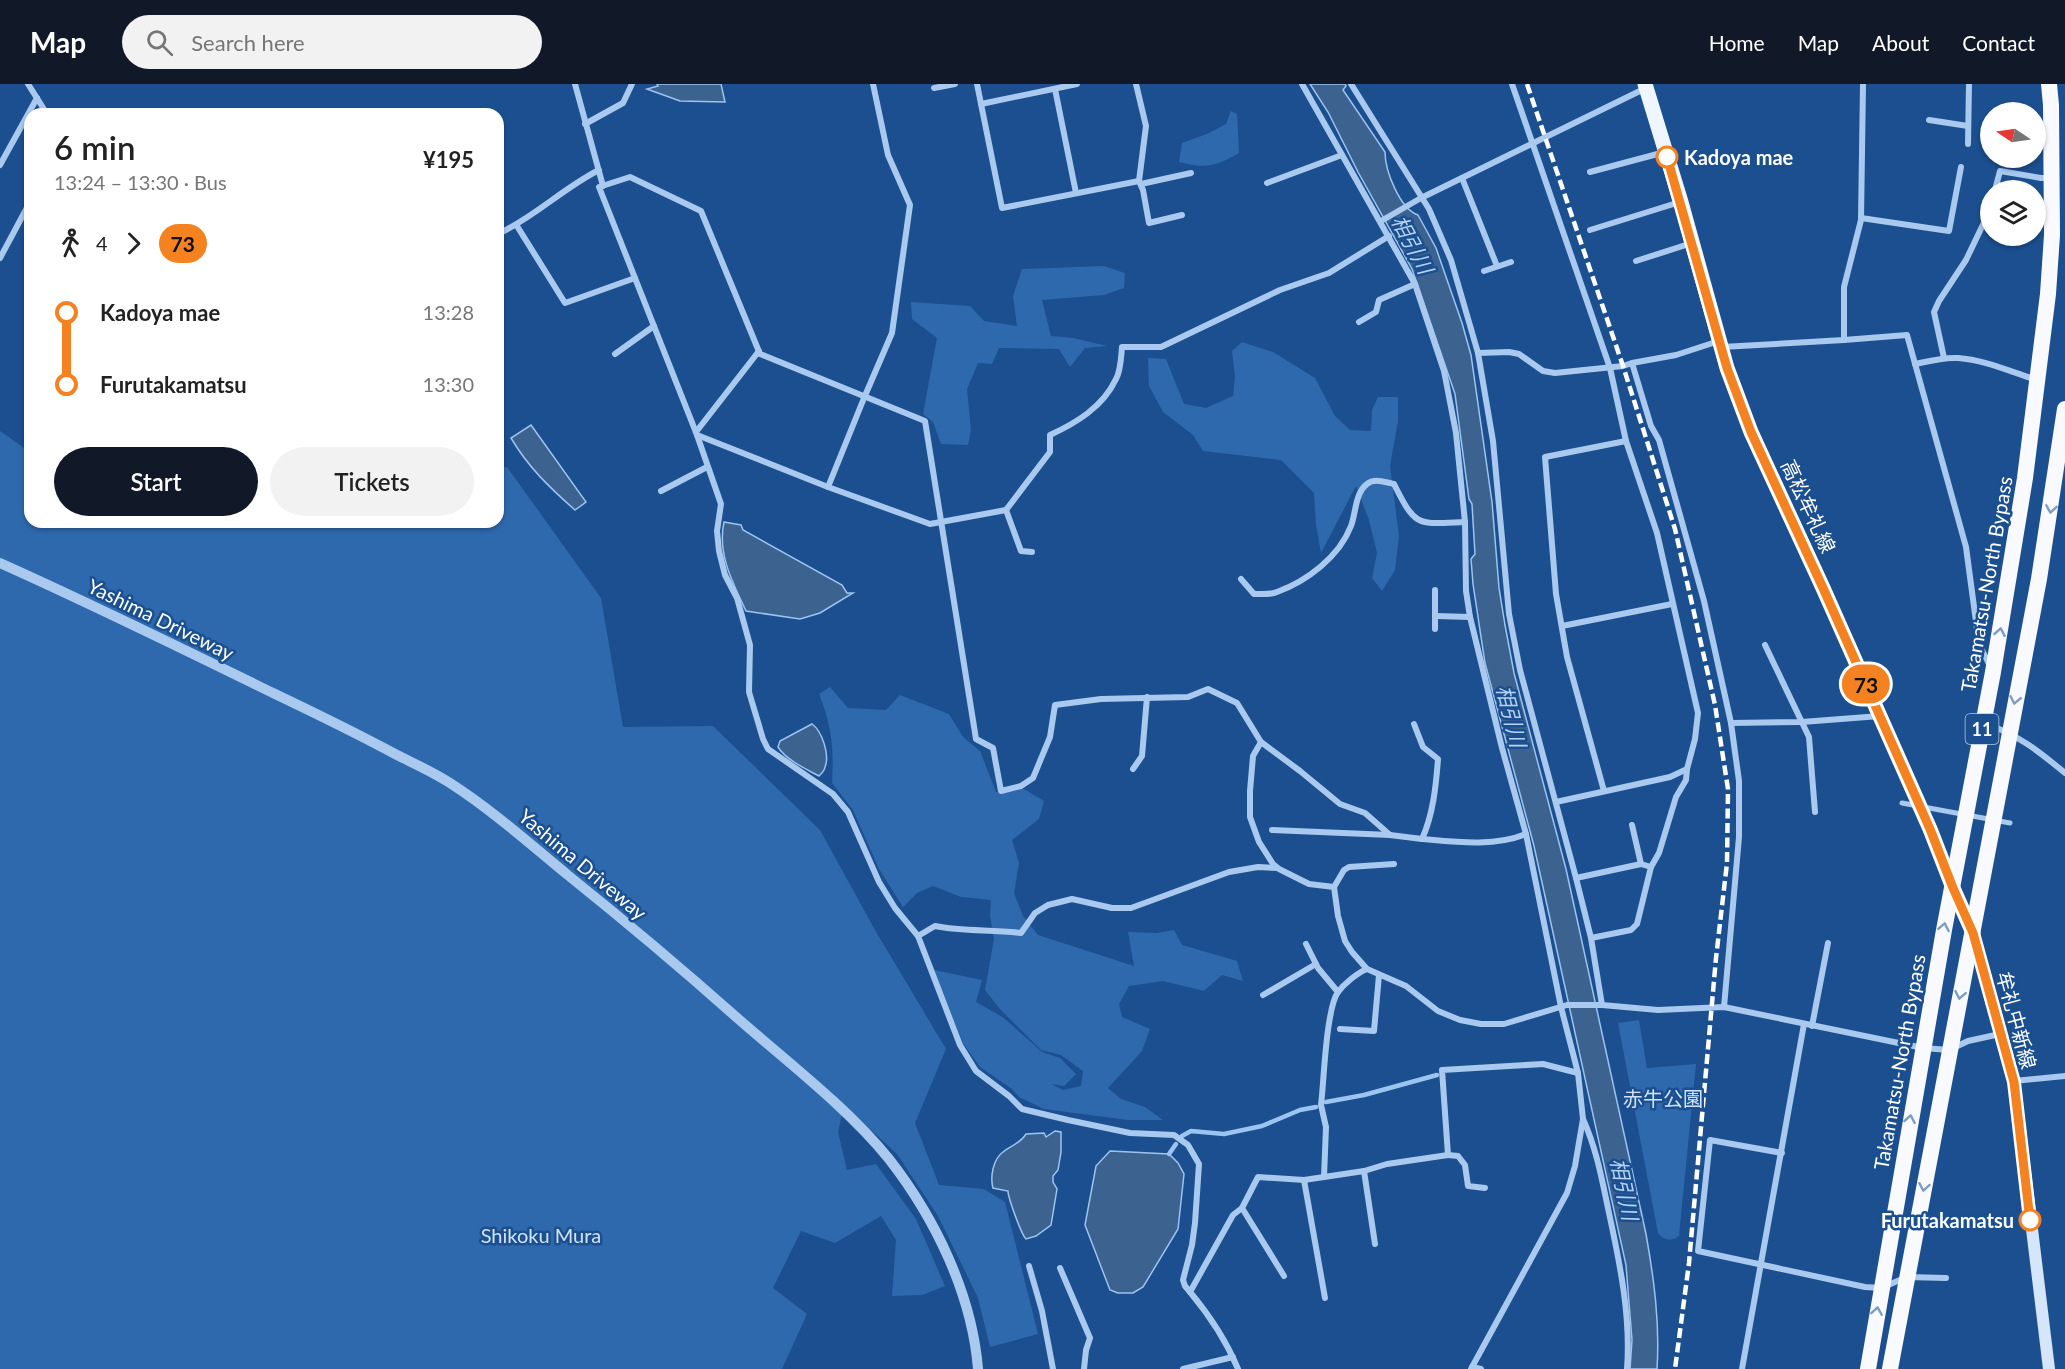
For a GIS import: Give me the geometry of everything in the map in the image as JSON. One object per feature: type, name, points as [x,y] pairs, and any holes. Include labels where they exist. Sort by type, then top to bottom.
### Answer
[{"type":"highway","name":"Takamatsu-North Bypass","points":[[1868,1369],[1923,1048],[1993,672],[2025,478],[2038,381],[2050,258],[2052,178],[2049,84]]},
{"type":"highway","name":"11","points":[[1890,1369],[2041,569],[2065,409]]},
{"type":"main road","name":"高松牟礼線","points":[[1646,86],[1720,344],[1751,432],[1880,716],[1973,933]]},
{"type":"main road","name":"牟礼中新線","points":[[1973,933],[2014,1082],[2049,1369]]},
{"type":"street","points":[[28,84],[43,108]]},
{"type":"street","points":[[575,84],[603,186]]},
{"type":"street","points":[[585,124],[623,103],[632,84]]},
{"type":"street","points":[[828,487],[892,333],[910,205],[888,155],[873,84]]},
{"type":"street","points":[[934,88],[955,84]]},
{"type":"street","points":[[977,84],[1002,208],[1191,173]]},
{"type":"street","points":[[981,104],[1077,84]]},
{"type":"street","points":[[1136,84],[1146,126],[1140,183],[1149,223],[1182,214]]},
{"type":"street","points":[[1302,84],[1342,155],[1383,220],[1415,284],[1444,371],[1450,399],[1465,522],[1466,591],[1470,617],[1526,834],[1578,1073],[1583,1119],[1575,1166],[1567,1193],[1471,1368],[1481,1369]]},
{"type":"street","points":[[1351,84],[1429,209],[1451,260],[1478,353],[1493,441],[1509,614],[1520,670],[1591,938],[1599,1005]]},
{"type":"street","points":[[1512,84],[1610,368],[1626,441],[1657,532],[1698,713],[1686,780],[1676,797],[1659,853],[1651,867],[1637,924],[1631,930],[1591,938]]},
{"type":"street","points":[[1844,340],[1844,287],[1861,218],[1863,84]]},
{"type":"street","points":[[1968,144],[1969,84]]},
{"type":"street","points":[[1383,220],[1421,198],[1534,144],[1646,86]]},
{"type":"street","points":[[1055,89],[1076,194]]},
{"type":"street","points":[[31,108],[37,98]]},
{"type":"street","points":[[1929,120],[1968,126]]},
{"type":"street","points":[[0,165],[24,122]]},
{"type":"street","points":[[1590,172],[1665,152]]},
{"type":"street","points":[[1268,183],[1342,155]]},
{"type":"street","points":[[1861,218],[1949,231],[1961,167]]},
{"type":"street","points":[[504,231],[517,226],[579,180],[599,170]]},
{"type":"street","points":[[1998,180],[2000,171],[2052,178]]},
{"type":"street","points":[[1238,1369],[1210,1316],[1185,1286],[1183,1280],[1192,1245],[1199,1164],[1188,1145],[1174,1135],[1130,1133],[1022,1109],[976,1071],[952,1025],[918,936],[895,908],[879,882],[848,812],[833,794],[768,749],[749,692],[750,645],[737,598],[725,575],[719,551],[717,531],[721,504],[696,434],[599,187],[630,177],[701,211],[760,354],[925,421],[976,739],[993,748],[1001,790],[1021,786],[1033,778],[1050,736],[1055,705],[1101,699],[1188,697],[1208,689],[1237,703],[1261,742],[1340,804],[1365,813],[1390,835]]},
{"type":"street","points":[[1462,178],[1497,266]]},
{"type":"street","points":[[1590,230],[1681,202]]},
{"type":"street","points":[[0,258],[24,213]]},
{"type":"street","points":[[517,226],[566,303],[635,278]]},
{"type":"street","points":[[1944,358],[1934,312],[1966,260],[1980,231]]},
{"type":"street","points":[[696,434],[828,487],[930,524],[1006,510],[1050,452],[1050,435],[1077,423],[1101,401],[1117,379],[1122,347],[1161,347],[1280,290],[1329,273],[1389,236]]},
{"type":"street","points":[[1636,261],[1692,243]]},
{"type":"street","points":[[1484,271],[1511,262]]},
{"type":"street","points":[[1359,322],[1376,312],[1379,300],[1415,284]]},
{"type":"street","points":[[615,354],[654,326]]},
{"type":"street","points":[[1478,353],[1519,354],[1544,371],[1555,373],[1623,366],[1720,344],[1844,340],[1907,335],[1966,547],[1979,644],[1993,672]]},
{"type":"street","points":[[696,434],[759,351]]},
{"type":"street","points":[[1915,364],[1944,358],[1958,358],[1983,363],[2038,381]]},
{"type":"street","points":[[1632,363],[1651,426],[1659,441],[1700,589],[1731,723],[1738,781],[1739,837],[1724,1007]]},
{"type":"street","points":[[1604,791],[1567,657],[1556,594],[1545,457],[1626,441]]},
{"type":"street","points":[[661,491],[707,467]]},
{"type":"street","points":[[1241,579],[1254,594],[1275,593],[1314,573],[1340,546],[1351,526],[1360,494],[1366,484],[1374,480],[1394,484],[1408,513],[1417,520],[1436,523],[1465,522]]},
{"type":"street","points":[[1006,510],[1021,551],[1032,552]]},
{"type":"street","name":"Yashima Driveway","points":[[0,563],[362,736],[447,781],[495,814],[704,988],[816,1087],[889,1159],[927,1217],[947,1256],[962,1293],[977,1350],[978,1369]]},
{"type":"street","points":[[1435,591],[1436,629]]},
{"type":"street","points":[[1562,626],[1672,604]]},
{"type":"street","points":[[1436,615],[1470,617]]},
{"type":"street","points":[[1765,645],[1809,737],[1815,812]]},
{"type":"street","points":[[1134,769],[1142,756],[1147,697]]},
{"type":"street","points":[[1731,723],[1802,722],[1880,716]]},
{"type":"street","points":[[1984,723],[2009,732],[2031,744],[2065,773]]},
{"type":"street","points":[[1414,724],[1423,747],[1438,759],[1436,788],[1422,839]]},
{"type":"street","points":[[1261,742],[1253,756],[1250,817],[1259,842],[1278,868]]},
{"type":"street","points":[[1556,802],[1670,777],[1687,769]]},
{"type":"street","points":[[1902,803],[2010,823]]},
{"type":"street","points":[[1632,825],[1641,864]]},
{"type":"street","points":[[1272,830],[1390,835],[1466,842],[1512,840],[1526,834]]},
{"type":"street","points":[[1394,864],[1349,867],[1344,870],[1334,887],[1338,916],[1345,941],[1367,969],[1406,986],[1438,1011],[1460,1020],[1481,1024],[1504,1024],[1564,1006],[1599,1005],[1658,1010],[1724,1007],[1923,1048],[1949,1050],[1968,1041],[2000,1034]]},
{"type":"street","points":[[1576,878],[1641,864],[1651,867]]},
{"type":"street","points":[[918,936],[935,926],[954,930],[998,930],[1021,933],[1035,914],[1048,905],[1072,899],[1112,908],[1131,908],[1229,872],[1258,867],[1278,868],[1309,884],[1334,887]]},
{"type":"street","points":[[1742,1369],[1782,1153],[1808,1025],[1828,943]]},
{"type":"street","points":[[1306,944],[1325,978],[1338,992]]},
{"type":"street","points":[[1263,995],[1316,964]]},
{"type":"street","points":[[1324,1177],[1326,1127],[1321,1105],[1328,1029],[1338,992],[1360,972],[1367,969]]},
{"type":"street","points":[[1340,1029],[1374,1031],[1379,975]]},
{"type":"street","points":[[1448,1155],[1443,1070],[1543,1064],[1578,1073]]},
{"type":"street","points":[[2014,1082],[2065,1076]]},
{"type":"street","points":[[1583,1119],[1595,1147],[1621,1270],[1627,1317],[1627,1369]]},
{"type":"street","points":[[1782,1153],[1710,1140],[1698,1251],[1865,1287],[1881,1288],[1907,1277],[1946,1278]]},
{"type":"street","points":[[1190,1292],[1233,1215],[1242,1208],[1258,1177],[1304,1180],[1448,1155],[1458,1156],[1465,1165],[1468,1186],[1485,1188]]},
{"type":"street","points":[[1364,1171],[1375,1244]]},
{"type":"street","points":[[1304,1180],[1324,1298]]},
{"type":"street","points":[[1242,1208],[1284,1276]]},
{"type":"street","points":[[1029,1266],[1042,1311],[1053,1369]]},
{"type":"street","points":[[1060,1268],[1090,1338],[1084,1369]]},
{"type":"street","points":[[1183,1369],[1233,1357]]},
{"type":"green space","points":[[1231,111],[1237,114],[1239,153],[1210,165],[1179,162],[1182,143],[1226,124]]},
{"type":"green space","points":[[1104,266],[1125,273],[1124,288],[1104,295],[1042,300],[1051,336],[1073,338],[1107,346],[1085,348],[1070,367],[1059,349],[999,348],[992,364],[978,363],[967,389],[971,430],[968,445],[941,444],[933,422],[923,414],[937,338],[912,319],[911,302],[970,306],[984,321],[1017,326],[1013,296],[1022,269]]},
{"type":"green space","points":[[1242,342],[1273,352],[1315,378],[1335,416],[1350,430],[1371,431],[1372,410],[1378,397],[1398,397],[1398,421],[1390,466],[1399,536],[1395,570],[1382,591],[1372,578],[1377,553],[1369,520],[1356,486],[1321,553],[1314,493],[1281,460],[1203,451],[1193,435],[1163,412],[1149,386],[1148,358],[1166,359],[1184,404],[1206,408],[1233,396],[1235,377],[1232,351]]},
{"type":"green space","name":"Shikoku Mura","points":[[0,431],[24,448],[24,528],[504,528],[504,468],[507,467],[601,598],[623,727],[713,726],[820,830],[875,930],[946,1049],[915,1123],[939,1185],[984,1189],[1005,1202],[1038,1334],[990,1347],[978,1298],[938,1216],[897,1154],[844,1105],[838,1132],[847,1170],[876,1164],[916,1219],[945,1286],[922,1295],[892,1296],[896,1240],[881,1216],[835,1243],[801,1231],[773,1288],[807,1314],[782,1369],[0,1369]]},
{"type":"green space","points":[[830,687],[848,708],[886,710],[900,695],[949,714],[963,737],[980,751],[996,792],[1024,789],[1044,801],[1039,819],[1012,840],[1019,863],[1014,893],[1023,916],[1038,935],[1134,966],[1128,932],[1157,933],[1174,930],[1182,945],[1237,961],[1243,981],[1222,975],[1204,991],[1163,981],[1129,986],[1119,1004],[1122,1017],[1150,1029],[1142,1051],[1108,1088],[1121,1099],[1145,1107],[1163,1120],[1128,1120],[1044,1109],[1019,1097],[1012,1089],[980,1067],[963,1043],[934,970],[982,980],[976,1002],[1004,1018],[1042,1052],[1060,1058],[1076,1074],[1064,1086],[1051,1084],[1063,1090],[1081,1086],[1083,1071],[1061,1055],[1041,1050],[1000,1009],[985,990],[994,939],[990,916],[991,900],[961,897],[933,886],[917,893],[903,907],[879,869],[853,810],[832,783],[831,738],[819,694]]},
{"type":"green space","name":"赤牛公園","points":[[1639,1020],[1647,1068],[1696,1064],[1679,1236],[1671,1240],[1658,1233],[1618,1023]]},
{"type":"water","points":[[657,84],[721,84],[725,102],[680,101],[647,89],[658,86]]},
{"type":"water","name":"相引川","points":[[1310,84],[1345,84],[1343,90],[1385,152],[1395,188],[1405,205],[1418,215],[1436,248],[1471,355],[1492,502],[1499,588],[1505,625],[1514,673],[1566,869],[1646,1234],[1656,1301],[1657,1369],[1630,1369],[1632,1340],[1626,1265],[1534,846],[1485,663],[1473,584],[1471,559],[1475,554],[1472,504],[1469,499],[1455,394],[1412,269],[1358,172],[1328,112]]},
{"type":"water","points":[[531,425],[586,502],[575,510],[540,477],[511,438]]},
{"type":"water","points":[[724,522],[741,525],[743,530],[842,585],[847,593],[853,593],[820,613],[800,619],[746,611],[731,579],[724,557],[722,534]]},
{"type":"water","points":[[812,724],[819,732],[826,750],[825,768],[819,776],[791,760],[778,747],[780,741]]},
{"type":"water","points":[[1055,1131],[1061,1132],[1061,1152],[1058,1170],[1053,1176],[1057,1189],[1051,1225],[1036,1236],[1026,1239],[1015,1215],[1008,1191],[993,1188],[993,1168],[1000,1155],[1026,1134],[1044,1133],[1046,1137]]},
{"type":"water","points":[[1110,1151],[1169,1154],[1184,1174],[1178,1229],[1143,1287],[1133,1293],[1118,1293],[1110,1290],[1085,1225],[1096,1166]]},
{"type":"waterway","points":[[1326,1102],[1364,1095],[1437,1075]]},
{"type":"waterway","points":[[1182,1136],[1191,1131],[1224,1134],[1262,1126],[1300,1110],[1316,1107]]},
{"type":"waterway","points":[[1169,1154],[1176,1144]]},
{"type":"railway","points":[[1527,84],[1623,366],[1675,529],[1715,705],[1728,789],[1727,863],[1716,958],[1689,1263],[1675,1369]]},
{"type":"bus line","name":"73","points":[[1667,157],[1727,368],[1751,432],[1930,829],[1973,933],[2014,1082],[2030,1220]]},
{"type":"place","name":"Kadoya mae","points":[[1667,157]]},
{"type":"place","name":"Furutakamatsu","points":[[2030,1220]]}]
